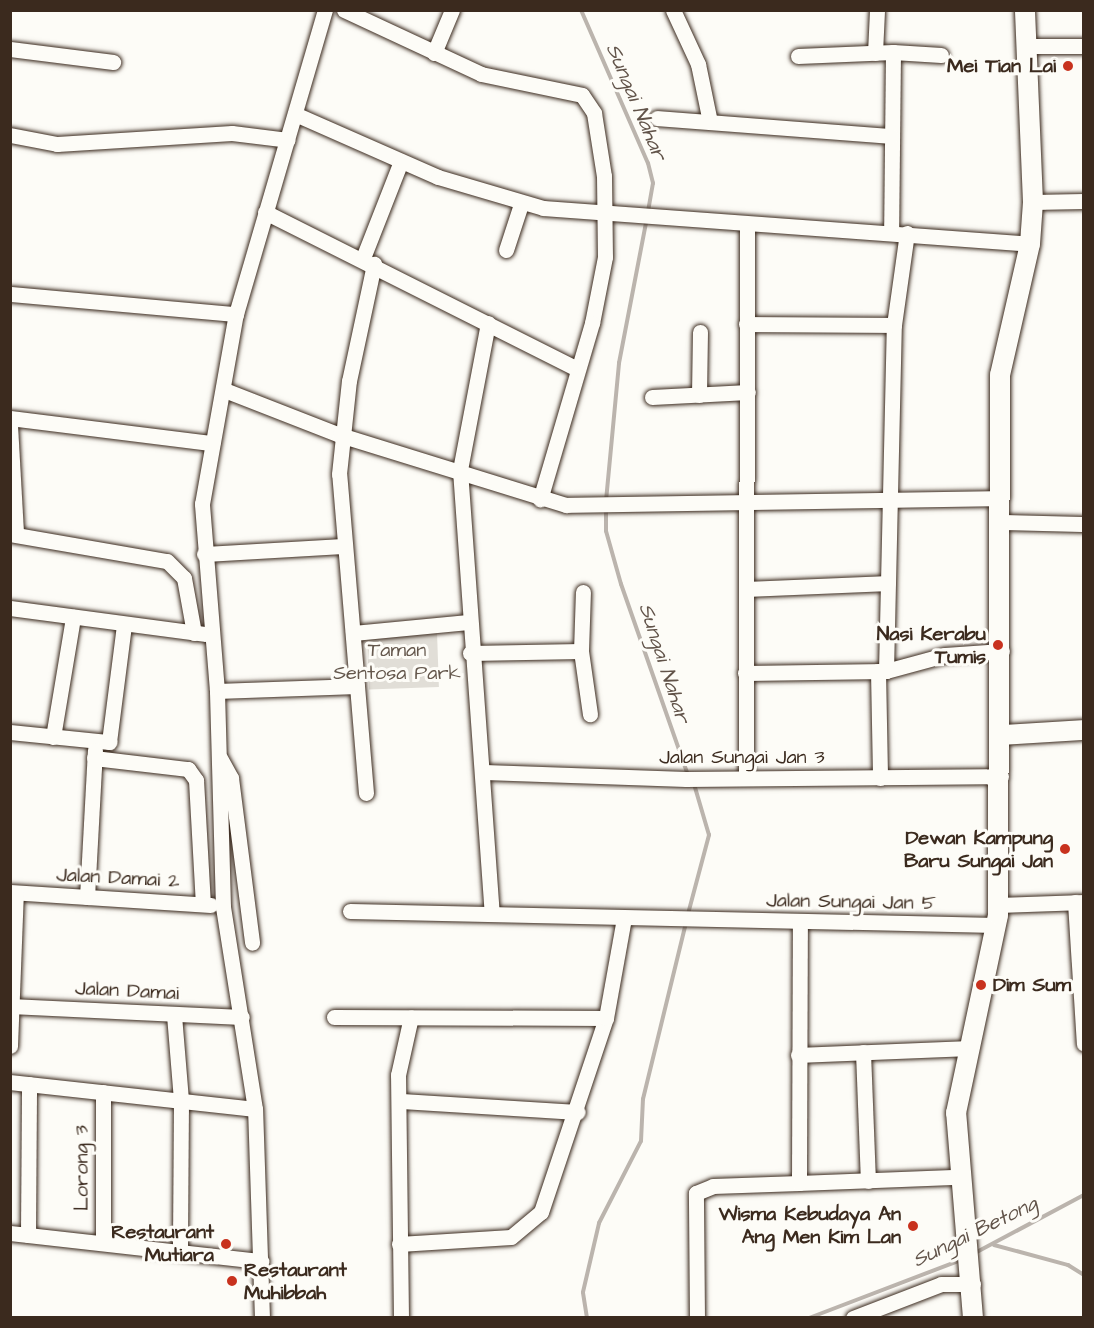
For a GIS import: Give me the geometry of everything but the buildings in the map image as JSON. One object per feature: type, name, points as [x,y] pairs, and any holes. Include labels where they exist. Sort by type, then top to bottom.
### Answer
[{"type":"main road","points":[[973,1317],[972,1278],[958,1177],[957,1113],[997,915],[1002,735],[1000,375],[1030,243],[1033,202],[1025,10]]},
{"type":"main road","points":[[1002,735],[1083,730]]},
{"type":"street","points":[[262,1317],[255,1109],[223,907],[217,691],[204,554],[202,504],[212,443],[227,391],[236,314],[325,10]]},
{"type":"street","points":[[344,10],[481,74],[582,95],[594,113],[607,212],[603,268],[540,500]]},
{"type":"street","points":[[434,52],[452,10]]},
{"type":"street","points":[[674,10],[698,64],[710,122]]},
{"type":"street","points":[[875,53],[877,10]]},
{"type":"street","points":[[1025,46],[1083,46]]},
{"type":"street","points":[[10,49],[113,62]]},
{"type":"street","points":[[879,777],[882,671],[888,584],[894,325],[899,232],[891,136],[893,52]]},
{"type":"street","points":[[798,56],[893,52],[941,55]]},
{"type":"street","points":[[296,114],[401,161],[521,204],[665,219],[899,232],[1030,243]]},
{"type":"street","points":[[657,118],[891,136]]},
{"type":"street","points":[[10,135],[69,144],[232,133],[288,140]]},
{"type":"street","points":[[366,793],[344,546],[340,435],[369,261],[401,161]]},
{"type":"street","points":[[1033,202],[1083,202]]},
{"type":"street","points":[[506,250],[521,204]]},
{"type":"street","points":[[265,212],[369,261],[577,369]]},
{"type":"street","points":[[746,778],[744,673],[750,500],[746,324],[747,224]]},
{"type":"street","points":[[10,294],[236,314]]},
{"type":"street","points":[[488,323],[460,470],[470,653],[484,772],[492,914]]},
{"type":"street","points":[[746,324],[894,325]]},
{"type":"street","points":[[699,395],[700,332]]},
{"type":"street","points":[[227,391],[340,435],[460,470],[540,500],[597,504],[890,497],[1000,498]]},
{"type":"street","points":[[652,397],[748,392]]},
{"type":"street","points":[[10,418],[212,443]]},
{"type":"street","points":[[10,425],[13,534],[167,561],[184,578],[194,633]]},
{"type":"street","points":[[1001,522],[1083,524]]},
{"type":"street","points":[[204,554],[344,546]]},
{"type":"street","points":[[747,589],[888,584]]},
{"type":"street","points":[[583,592],[581,651],[590,714]]},
{"type":"street","points":[[10,608],[212,635]]},
{"type":"street","points":[[53,737],[73,617]]},
{"type":"street","points":[[353,633],[468,622]]},
{"type":"street","points":[[87,897],[95,751],[111,738],[124,625]]},
{"type":"street","points":[[470,653],[581,651]]},
{"type":"street","points":[[744,673],[882,671],[945,655],[1002,651]]},
{"type":"street","points":[[217,691],[357,686]]},
{"type":"street","points":[[10,732],[53,737],[95,751],[188,768],[196,780],[203,904]]},
{"type":"street","points":[[220,758],[231,778],[252,943]]},
{"type":"street","name":"Jalan Sungai Jan 3","points":[[484,772],[686,779],[1001,776]]},
{"type":"street","points":[[10,1046],[13,893]]},
{"type":"street","name":"Jalan Damai 2","points":[[13,893],[223,907]]},
{"type":"street","points":[[1079,902],[1083,1044]]},
{"type":"street","name":"Jalan Sungai Jan 5","points":[[350,911],[800,922],[997,915],[1079,902]]},
{"type":"street","points":[[399,1244],[495,1240],[523,1232],[549,1197],[578,1112],[606,1018],[624,918]]},
{"type":"street","points":[[799,1184],[800,922]]},
{"type":"street","name":"Jalan Damai","points":[[11,1006],[174,1016],[242,1017]]},
{"type":"street","points":[[174,1016],[181,1101],[180,1252]]},
{"type":"street","points":[[334,1017],[606,1018]]},
{"type":"street","points":[[401,1317],[399,1058],[411,1017]]},
{"type":"street","points":[[798,1055],[969,1048]]},
{"type":"street","points":[[863,1052],[868,1181]]},
{"type":"street","points":[[10,1082],[255,1109]]},
{"type":"street","points":[[28,1235],[29,1083]]},
{"type":"street","name":"Lorong 3","points":[[103,1092],[103,1243]]},
{"type":"street","points":[[401,1101],[578,1112]]},
{"type":"street","points":[[697,1317],[696,1193],[712,1186],[958,1177]]},
{"type":"street","points":[[10,1233],[261,1261]]},
{"type":"street","points":[[853,1317],[941,1284],[972,1278]]},
{"type":"green space","name":"Taman Sentosa Park","points":[[437,632],[439,687],[369,689],[367,634]]},
{"type":"waterway","name":"Sungai Nahar","points":[[581,10],[648,163],[653,183],[648,211]]},
{"type":"waterway","name":"Sungai Nahar","points":[[606,501],[619,363],[647,218]]},
{"type":"waterway","name":"Sungai Nahar","points":[[606,509],[606,531],[621,584],[688,775]]},
{"type":"waterway","name":"Sungai Nahar","points":[[688,914],[709,835],[694,784]]},
{"type":"waterway","name":"Sungai Nahar","points":[[587,1318],[583,1292],[599,1223],[641,1141],[643,1099],[686,922]]},
{"type":"waterway","name":"Sungai Betong","points":[[973,1254],[1084,1195]]},
{"type":"waterway","points":[[994,1245],[1068,1265],[1084,1275]]},
{"type":"waterway","name":"Sungai Betong","points":[[809,1318],[961,1260]]},
{"type":"place","name":"Mei Tian Lai","points":[[1068,66]]},
{"type":"place","name":"Nasi Kerabu Tumis","points":[[998,645]]},
{"type":"place","name":"Dewan Kampung Baru Sungai Jan","points":[[1065,849]]},
{"type":"place","name":"Dim Sum","points":[[981,985]]},
{"type":"place","name":"Wisma Kebudaya An Ang Men Kim Lan","points":[[913,1226]]},
{"type":"place","name":"Restaurant Mutiara","points":[[226,1244]]},
{"type":"place","name":"Restaurant Muhibbah","points":[[232,1281]]}]
